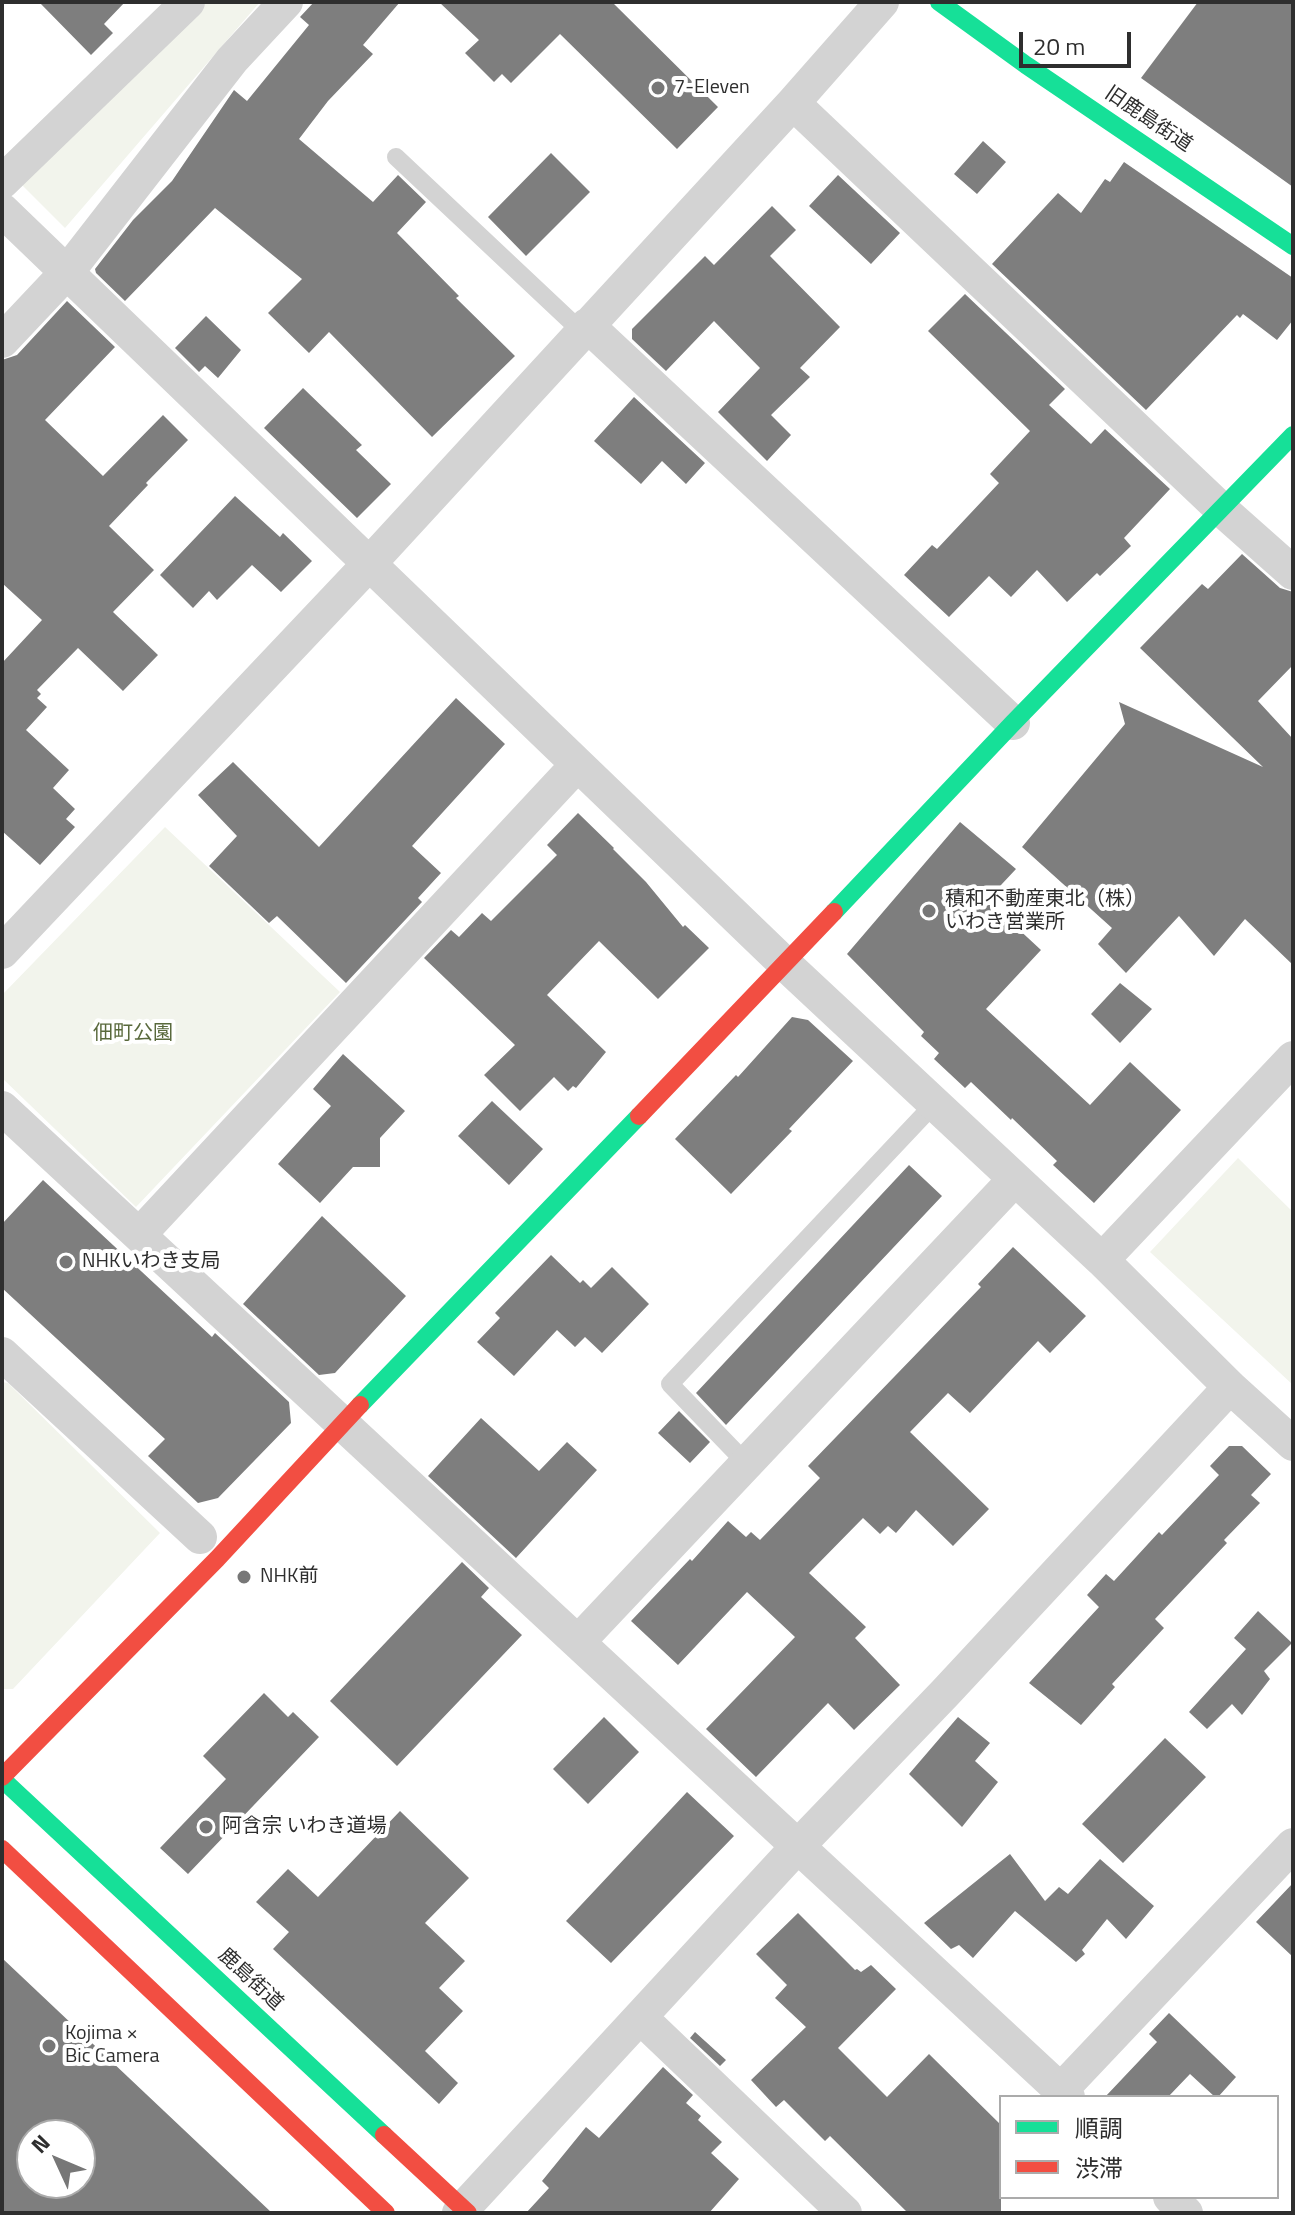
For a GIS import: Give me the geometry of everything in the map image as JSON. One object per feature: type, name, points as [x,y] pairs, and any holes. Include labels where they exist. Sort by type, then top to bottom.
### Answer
[{"type":"street","points":[[2,182],[188,2]]},
{"type":"street","points":[[2,341],[68,271],[232,60],[286,2]]},
{"type":"street","points":[[2,952],[368,565],[882,2]]},
{"type":"street","name":"旧鹿島街道","points":[[939,2],[997,46],[1293,246]]},
{"type":"street","points":[[793,103],[1222,510],[1293,573]]},
{"type":"street","points":[[2,210],[785,964],[1102,1260],[1230,1387],[1293,1444]]},
{"type":"street","points":[[584,328],[1013,723]]},
{"type":"street","points":[[2,1778],[217,1559],[343,1423],[1013,723],[1293,435]]},
{"type":"street","points":[[139,1235],[577,765]]},
{"type":"street","points":[[1102,1260],[1293,1058]]},
{"type":"street","points":[[2,1108],[1064,2094],[1293,1845]]},
{"type":"street","points":[[578,1642],[1015,1179]]},
{"type":"street","points":[[2,1354],[200,1537]]},
{"type":"street","points":[[464,2211],[798,1846],[1230,1387]]},
{"type":"street","name":"鹿島街道","points":[[2,1778],[464,2211]]},
{"type":"street","points":[[2,1849],[386,2213]]},
{"type":"street","points":[[640,2017],[845,2213]]},
{"type":"lane","points":[[396,157],[584,328]]},
{"type":"lane","points":[[747,1464],[670,1384],[935,1103]]},
{"type":"green space","points":[[204,2],[260,2],[65,228],[20,183]]},
{"type":"green space","name":"佃町公園","points":[[165,827],[340,992],[136,1207],[2,1078],[2,995]]},
{"type":"green space","points":[[1238,1158],[1293,1212],[1293,1385],[1150,1252]]},
{"type":"green space","points":[[2,1382],[8,1383],[160,1533],[13,1689],[2,1689]]},
{"type":"building","points":[[39,2],[125,2],[104,24],[113,33],[91,55]]},
{"type":"building","points":[[314,2],[400,2],[363,45],[373,54],[328,101],[299,139],[373,202],[398,175],[426,202],[397,233],[459,296],[456,298],[515,356],[432,437],[329,332],[309,353],[268,313],[302,279],[215,208],[125,301],[96,273],[95,269],[133,220],[172,181],[234,90],[247,101],[309,25],[300,17]]},
{"type":"building","points":[[439,2],[612,2],[718,107],[677,149],[560,34],[511,83],[502,74],[494,82],[465,53],[479,40]]},
{"type":"building","points":[[1198,2],[1293,2],[1293,187],[1141,78]]},
{"type":"building","points":[[983,141],[1006,162],[977,194],[954,174]]},
{"type":"building","points":[[551,153],[590,192],[526,256],[488,217]]},
{"type":"building","points":[[1124,162],[1293,278],[1293,320],[1277,340],[1243,314],[1240,318],[1237,315],[1146,410],[992,264],[1058,193],[1081,213],[1105,179],[1110,182]]},
{"type":"building","points":[[838,175],[900,233],[871,264],[809,206]]},
{"type":"building","points":[[772,206],[796,230],[770,256],[840,327],[800,368],[810,377],[771,415],[791,435],[767,461],[718,412],[760,368],[714,321],[666,371],[632,339],[632,329],[705,256],[714,265]]},
{"type":"building","points":[[965,294],[1065,389],[1049,405],[1091,444],[1105,429],[1170,489],[1124,538],[1131,546],[1067,602],[1037,570],[1011,597],[989,576],[949,617],[904,575],[932,545],[937,549],[999,483],[990,474],[1030,431],[928,331]]},
{"type":"building","points":[[67,301],[115,347],[45,420],[103,476],[163,415],[188,440],[109,526],[154,570],[113,612],[158,655],[123,691],[78,648],[37,690],[41,694],[37,698],[47,707],[26,730],[69,770],[53,788],[75,809],[66,819],[75,827],[40,865],[2,831],[2,663],[42,620],[2,583],[2,360],[17,355]]},
{"type":"building","points":[[206,316],[241,350],[218,378],[205,366],[199,372],[175,348]]},
{"type":"building","points":[[303,388],[362,445],[356,450],[391,484],[357,518],[264,428]]},
{"type":"building","points":[[634,397],[705,463],[686,484],[662,461],[641,484],[594,441]]},
{"type":"building","points":[[235,496],[280,537],[283,533],[312,561],[281,592],[252,565],[217,600],[209,591],[193,608],[160,575]]},
{"type":"building","points":[[1242,554],[1280,588],[1293,592],[1293,665],[1258,701],[1293,739],[1293,965],[1245,919],[1214,956],[1179,916],[1126,973],[1098,944],[1112,928],[1022,847],[1125,724],[1119,702],[1263,767],[1140,648],[1202,584],[1208,589]]},
{"type":"building","points":[[456,698],[505,744],[412,846],[441,873],[418,898],[422,902],[346,983],[277,916],[269,923],[209,866],[237,836],[198,795],[233,762],[319,847]]},
{"type":"building","points":[[578,813],[646,882],[683,927],[685,925],[709,948],[658,999],[599,941],[547,995],[606,1052],[576,1088],[573,1086],[568,1091],[554,1077],[520,1111],[484,1075],[515,1045],[424,958],[451,930],[459,937],[482,913],[491,921],[557,855],[547,845]]},
{"type":"building","points":[[960,822],[1016,869],[987,900],[1041,950],[986,1009],[1090,1105],[1130,1062],[1181,1110],[1094,1203],[1053,1165],[1057,1161],[1012,1118],[971,1082],[965,1088],[934,1059],[939,1053],[921,1036],[924,1032],[847,954]]},
{"type":"building","points":[[1120,983],[1152,1009],[1120,1043],[1091,1014]]},
{"type":"building","points":[[792,1017],[808,1020],[853,1061],[731,1194],[675,1139],[736,1075],[738,1077]]},
{"type":"building","points":[[343,1054],[405,1111],[380,1138],[380,1167],[353,1167],[320,1203],[278,1164],[331,1106],[313,1089]]},
{"type":"building","points":[[492,1101],[543,1149],[509,1185],[458,1136]]},
{"type":"building","points":[[909,1165],[942,1196],[726,1425],[696,1393]]},
{"type":"building","points":[[43,1180],[212,1337],[215,1333],[289,1402],[291,1423],[218,1498],[198,1503],[148,1456],[165,1439],[2,1288],[2,1224]]},
{"type":"building","points":[[322,1216],[406,1296],[335,1373],[319,1375],[243,1304]]},
{"type":"building","points":[[1013,1247],[1086,1316],[1050,1353],[1038,1341],[970,1413],[948,1393],[910,1432],[989,1509],[953,1546],[916,1510],[896,1533],[888,1526],[880,1534],[863,1518],[809,1573],[866,1627],[855,1638],[900,1685],[854,1730],[828,1703],[756,1777],[706,1729],[795,1637],[747,1592],[678,1665],[631,1621],[728,1521],[746,1537],[751,1532],[760,1540],[820,1478],[808,1466],[981,1287],[978,1284]]},
{"type":"building","points":[[551,1255],[580,1283],[583,1280],[591,1288],[612,1267],[649,1304],[602,1353],[585,1337],[575,1347],[557,1330],[514,1376],[477,1342],[500,1318],[495,1313]]},
{"type":"building","points":[[679,1411],[710,1442],[690,1463],[658,1433]]},
{"type":"building","points":[[481,1418],[539,1471],[567,1442],[597,1470],[516,1558],[428,1476]]},
{"type":"building","points":[[1229,1446],[1242,1446],[1271,1474],[1251,1495],[1260,1503],[1155,1619],[1164,1628],[1112,1684],[1115,1687],[1081,1725],[1029,1683],[1099,1607],[1087,1595],[1106,1574],[1114,1581],[1159,1532],[1162,1535],[1219,1475],[1210,1466]]},
{"type":"building","points":[[462,1562],[489,1588],[481,1597],[522,1635],[397,1766],[330,1701]]},
{"type":"building","points":[[1258,1611],[1292,1643],[1264,1671],[1270,1679],[1242,1715],[1232,1704],[1207,1729],[1189,1712],[1246,1649],[1234,1638]]},
{"type":"building","points":[[264,1693],[288,1717],[293,1712],[319,1737],[188,1874],[160,1848],[226,1779],[203,1756]]},
{"type":"building","points":[[604,1717],[639,1752],[588,1804],[553,1769]]},
{"type":"building","points":[[958,1717],[990,1743],[975,1761],[998,1782],[962,1827],[909,1774]]},
{"type":"building","points":[[1165,1738],[1206,1777],[1123,1863],[1082,1824]]},
{"type":"building","points":[[687,1792],[734,1836],[611,1963],[566,1921]]},
{"type":"building","points":[[400,1811],[469,1878],[425,1923],[465,1961],[439,1988],[463,2011],[425,2051],[458,2083],[439,2104],[273,1949],[289,1932],[256,1902],[288,1869],[318,1897]]},
{"type":"building","points":[[1010,1854],[1045,1901],[1059,1887],[1068,1894],[1100,1859],[1154,1906],[1126,1939],[1107,1919],[1082,1950],[1085,1954],[1076,1962],[1015,1911],[973,1958],[959,1945],[951,1949],[924,1923]]},
{"type":"building","points":[[1293,1883],[1293,1957],[1256,1922]]},
{"type":"building","points":[[798,1913],[855,1970],[861,1972],[871,1965],[896,1989],[838,2048],[887,2097],[929,2054],[999,2123],[1001,2213],[908,2213],[830,2136],[825,2141],[784,2100],[776,2107],[751,2080],[806,2027],[775,1998],[787,1985],[756,1954]]},
{"type":"building","name":"Kojima × Bic Camera","points":[[2,1958],[272,2213],[2,2213]]},
{"type":"building","points":[[1169,2013],[1236,2077],[1220,2095],[1213,2095],[1190,2074],[1170,2095],[1107,2095],[1157,2042],[1149,2034]]},
{"type":"building","points":[[695,2032],[726,2060],[720,2066],[690,2038]]},
{"type":"building","points":[[663,2067],[693,2095],[686,2103],[701,2116],[698,2120],[722,2142],[711,2153],[739,2179],[709,2213],[526,2213],[549,2188],[542,2181],[586,2127],[599,2138]]},
{"type":"traffic: fast","points":[[939,2],[1026,65],[1293,246]]},
{"type":"traffic: fast","points":[[834,912],[1293,435]]},
{"type":"traffic: fast","points":[[360,1405],[639,1116]]},
{"type":"traffic: fast","points":[[2,1779],[384,2135]]},
{"type":"traffic: jam","points":[[639,1116],[834,912]]},
{"type":"traffic: jam","points":[[2,1777],[217,1559],[360,1405]]},
{"type":"traffic: jam","points":[[2,1849],[386,2213]]},
{"type":"traffic: jam","points":[[384,2135],[468,2213]]},
{"type":"place","name":"7-Eleven","points":[[658,88]]},
{"type":"place","name":"積和不動産東北（株） いわき営業所","points":[[929,911]]},
{"type":"place","name":"NHKいわき支局","points":[[66,1262]]},
{"type":"place","name":"NHK前","points":[[244,1577]]},
{"type":"place","name":"阿含宗 いわき道場","points":[[206,1827]]},
{"type":"place","name":"Kojima × Bic Camera","points":[[49,2046]]}]
